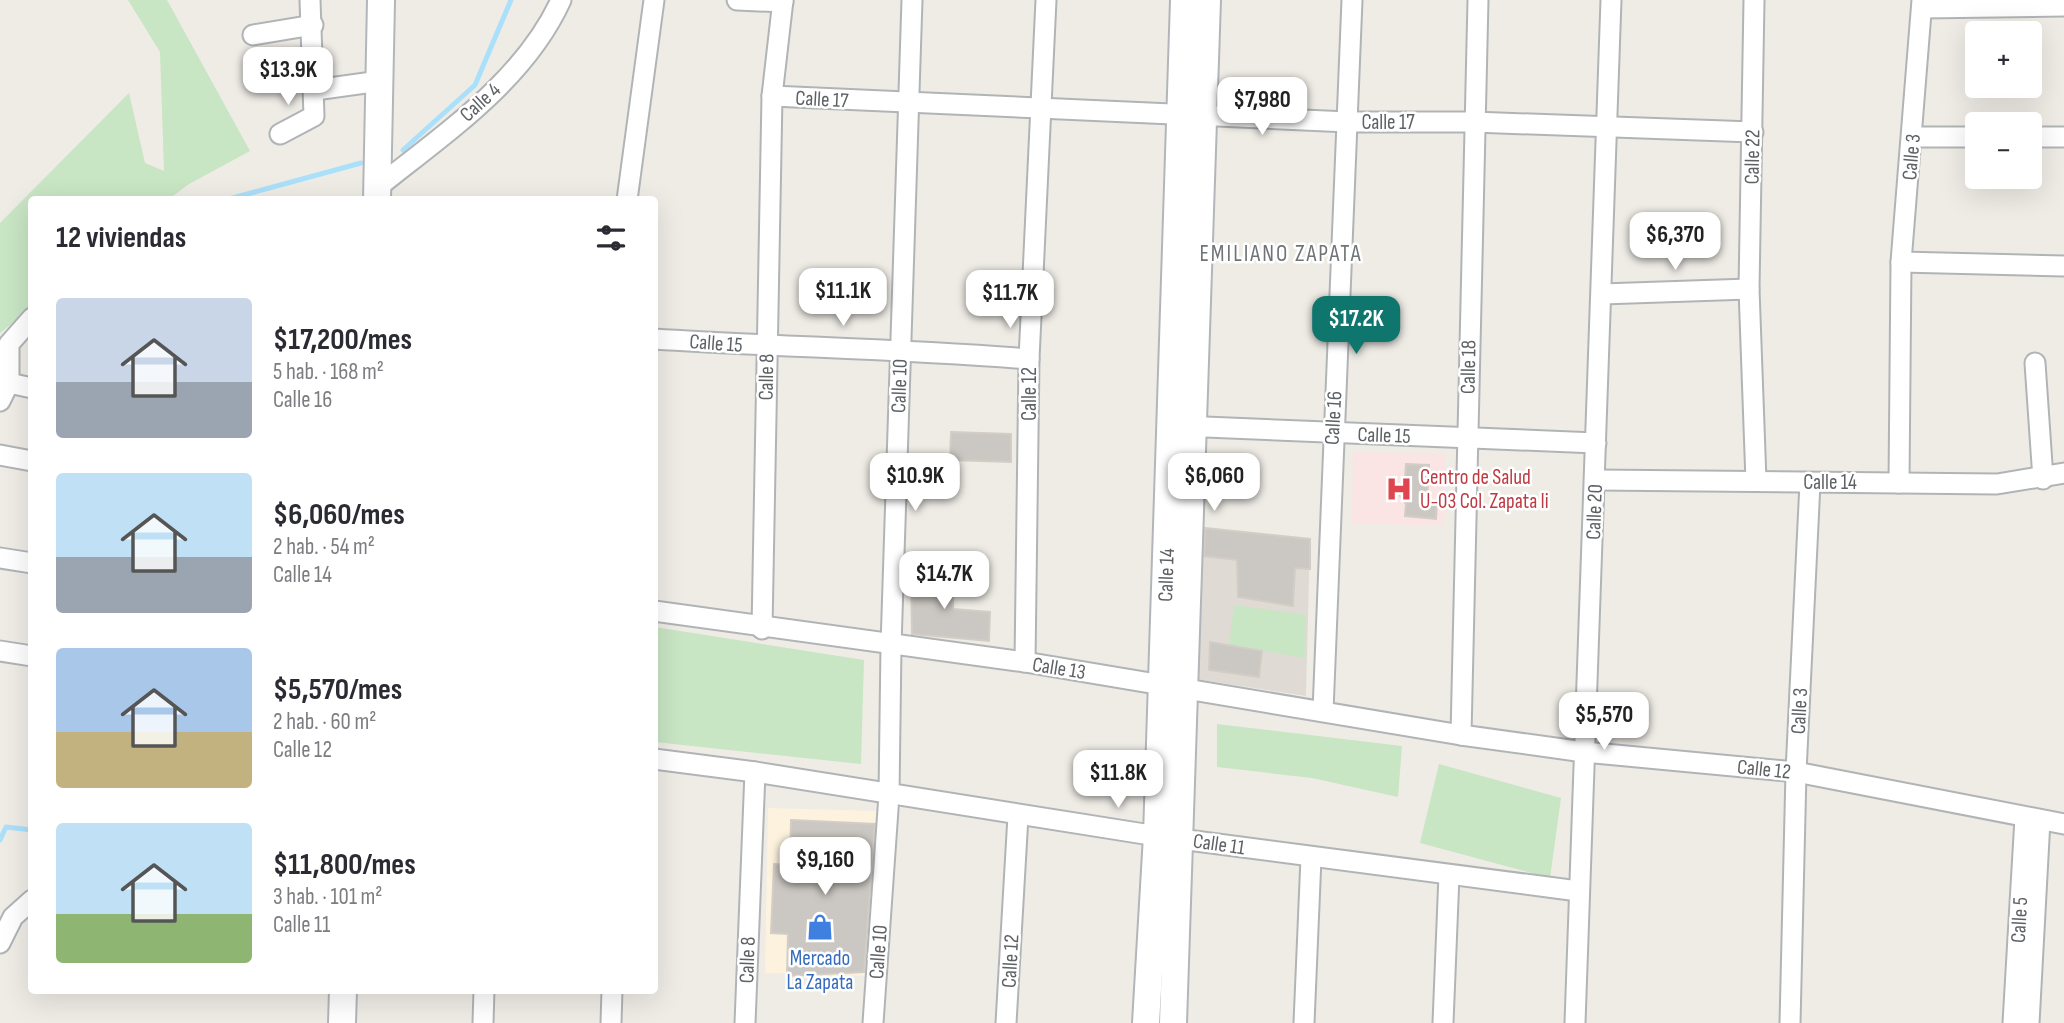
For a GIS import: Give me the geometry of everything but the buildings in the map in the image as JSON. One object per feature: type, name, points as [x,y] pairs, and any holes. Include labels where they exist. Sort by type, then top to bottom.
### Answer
[{"type":"main road","points":[[377,193],[381,0]]},
{"type":"main road","name":"Calle 14","points":[[1173,1023],[1169,837],[1192,113],[1184,0]]},
{"type":"main road","name":"Calle 14","points":[[1192,113],[1207,0]]},
{"type":"main road","name":"Calle 14","points":[[1146,1023],[1169,837]]},
{"type":"main road","points":[[342,1023],[343,994]]},
{"type":"street","points":[[280,134],[314,116],[313,25],[310,0]]},
{"type":"street","name":"Calle 4","points":[[377,193],[484,102],[522,61],[551,22],[561,0]]},
{"type":"street","points":[[629,196],[654,0]]},
{"type":"street","points":[[737,0],[783,1]]},
{"type":"street","name":"Calle 10","points":[[873,1023],[889,795],[891,646],[912,0]]},
{"type":"street","name":"Calle 12","points":[[1025,662],[1029,359],[1046,0]]},
{"type":"street","name":"Calle 16","points":[[1322,711],[1352,0]]},
{"type":"street","name":"Calle 18","points":[[1461,735],[1473,122],[1478,0]]},
{"type":"street","name":"Calle 20","points":[[1575,1023],[1609,128],[1611,0]]},
{"type":"street","name":"Calle 22","points":[[1754,0],[1749,289],[1756,481]]},
{"type":"street","name":"Calle 8","points":[[762,629],[772,96],[783,1]]},
{"type":"street","points":[[1922,4],[2064,6]]},
{"type":"street","name":"Calle 3","points":[[1899,483],[1901,262],[1922,4]]},
{"type":"street","points":[[253,34],[313,25]]},
{"type":"street","points":[[315,90],[380,81]]},
{"type":"street","name":"Calle 17","points":[[772,96],[908,105],[1192,113],[1348,122],[1473,122],[1753,132]]},
{"type":"street","points":[[1913,137],[1965,137]]},
{"type":"street","points":[[2042,137],[2064,137]]},
{"type":"street","points":[[1901,262],[2064,266]]},
{"type":"street","points":[[1602,294],[1749,289]]},
{"type":"street","points":[[0,401],[9,383],[9,344],[28,323]]},
{"type":"street","name":"Calle 15","points":[[658,340],[900,349],[1029,359]]},
{"type":"street","points":[[2035,363],[2043,479]]},
{"type":"street","points":[[9,383],[28,387]]},
{"type":"street","name":"Calle 15","points":[[1183,426],[1596,443]]},
{"type":"street","points":[[0,455],[28,460]]},
{"type":"street","name":"Calle 14","points":[[1596,480],[1997,484],[2043,479],[2064,473]]},
{"type":"street","name":"Calle 3","points":[[1790,1023],[1796,772],[1811,482]]},
{"type":"street","points":[[0,558],[28,563]]},
{"type":"street","name":"Calle 13","points":[[658,612],[762,629],[1025,662],[1461,735]]},
{"type":"street","points":[[0,651],[28,655]]},
{"type":"street","name":"Calle 12","points":[[1461,735],[1584,752],[1796,772],[2064,824]]},
{"type":"street","name":"Calle 11","points":[[658,760],[755,772],[1018,816],[1311,858],[1578,891]]},
{"type":"street","name":"Calle 8","points":[[745,1023],[755,772]]},
{"type":"street","name":"Calle 12","points":[[1006,1023],[1018,816]]},
{"type":"street","name":"Calle 5","points":[[2012,1023],[2033,819]]},
{"type":"street","name":"Calle 5","points":[[2029,1023],[2033,819]]},
{"type":"street","points":[[1304,1023],[1311,858]]},
{"type":"street","points":[[1443,1023],[1449,875]]},
{"type":"street","points":[[0,943],[13,917],[28,904]]},
{"type":"street","points":[[483,1023],[484,994]]},
{"type":"street","points":[[611,1023],[612,994]]},
{"type":"shaded area","name":"Centro de Salud U-03 Col. Zapata Ii","points":[[1353,452],[1446,454],[1444,526],[1352,523]]},
{"type":"shaded area","points":[[1200,528],[1310,539],[1306,696],[1194,679]]},
{"type":"shaded area","name":"Mercado La Zapata","points":[[768,808],[877,811],[874,976],[765,973]]},
{"type":"green space","points":[[128,0],[167,0],[250,151],[189,184],[173,196],[28,196],[28,310],[0,333],[0,223],[129,93],[145,163],[164,171],[160,52]]},
{"type":"green space","points":[[1234,605],[1306,615],[1305,658],[1229,645]]},
{"type":"green space","points":[[658,627],[864,660],[861,764],[658,742]]},
{"type":"green space","points":[[1217,724],[1402,746],[1398,797],[1312,778],[1217,767]]},
{"type":"green space","points":[[1439,764],[1561,798],[1550,878],[1420,843]]},
{"type":"waterway","points":[[403,150],[475,85],[511,0]]},
{"type":"waterway","points":[[240,196],[361,163]]},
{"type":"waterway","points":[[0,840],[6,827],[28,830]]},
{"type":"place","name":"Centro de Salud U-03 Col. Zapata Ii","points":[[1399,489]]},
{"type":"place","name":"Mercado La Zapata","points":[[820,927]]},
{"type":"district","name":"EMILIANO ZAPATA","points":[[1281,253]]}]
